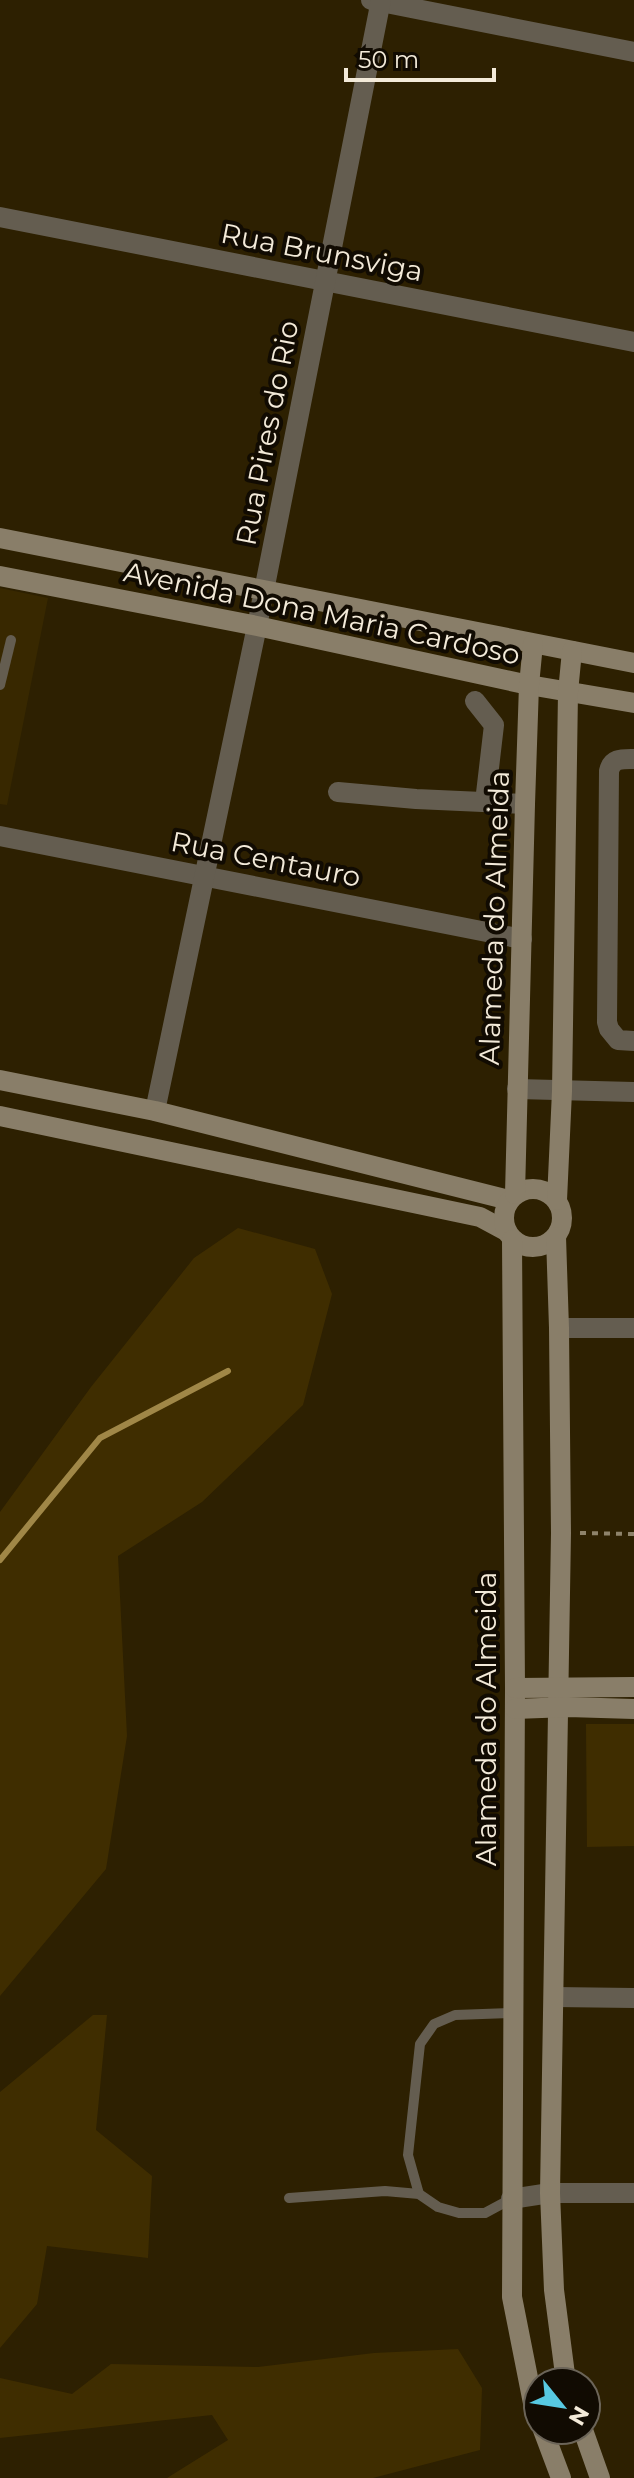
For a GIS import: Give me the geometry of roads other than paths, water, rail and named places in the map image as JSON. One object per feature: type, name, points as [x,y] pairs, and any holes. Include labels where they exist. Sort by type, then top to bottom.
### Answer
[{"type":"street","points":[[377,1],[634,52]]},
{"type":"street","name":"Rua Pires do Rio","points":[[155,1111],[257,626],[377,1]]},
{"type":"street","name":"Rua Brunsviga","points":[[0,217],[634,342]]},
{"type":"street","name":"Avenida Dona Maria Cardoso","points":[[0,538],[634,663]]},
{"type":"street","name":"Avenida Dona Maria Cardoso","points":[[0,576],[257,626],[529,685],[634,703]]},
{"type":"street","name":"Alameda do Almeida","points":[[512,1197],[529,685],[533,644]]},
{"type":"street","points":[[564,2366],[554,2290],[550,2193],[561,1533],[556,1237],[563,1219],[557,1200],[562,1091],[568,692],[572,651]]},
{"type":"street","points":[[475,701],[494,725],[485,802]]},
{"type":"street","points":[[634,759],[616,760],[611,763],[609,771],[607,1022],[618,1040],[634,1041]]},
{"type":"street","points":[[338,792],[525,804]]},
{"type":"street","name":"Rua Centauro","points":[[0,836],[522,939]]},
{"type":"street","points":[[0,1080],[155,1111],[512,1197]]},
{"type":"street","points":[[517,1089],[634,1092]]},
{"type":"street","points":[[0,1116],[480,1217],[526,1247],[542,1246],[556,1237]]},
{"type":"street","points":[[509,1236],[503,1215],[512,1197],[530,1188],[545,1190],[557,1200]]},
{"type":"street","name":"Alameda do Almeida","points":[[509,1236],[515,1698],[512,2297],[526,2366]]},
{"type":"street","points":[[559,1328],[634,1328]]},
{"type":"street","points":[[515,1698],[558,1697],[634,1687]]},
{"type":"street","points":[[558,1697],[634,1709]]},
{"type":"street","points":[[554,1997],[634,1998]]},
{"type":"street","points":[[511,2199],[550,2193],[634,2193]]},
{"type":"street","points":[[549,2446],[561,2478]]},
{"type":"street","points":[[589,2446],[600,2478]]},
{"type":"lane","points":[[0,685],[11,640]]},
{"type":"lane","points":[[419,2194],[408,2155],[420,2044],[434,2024],[455,2015],[513,2013]]},
{"type":"lane","points":[[289,2198],[385,2191],[419,2194],[438,2207],[459,2213],[485,2213],[511,2199]]},
{"type":"waterway","points":[[0,1560],[100,1438],[228,1371]]}]
